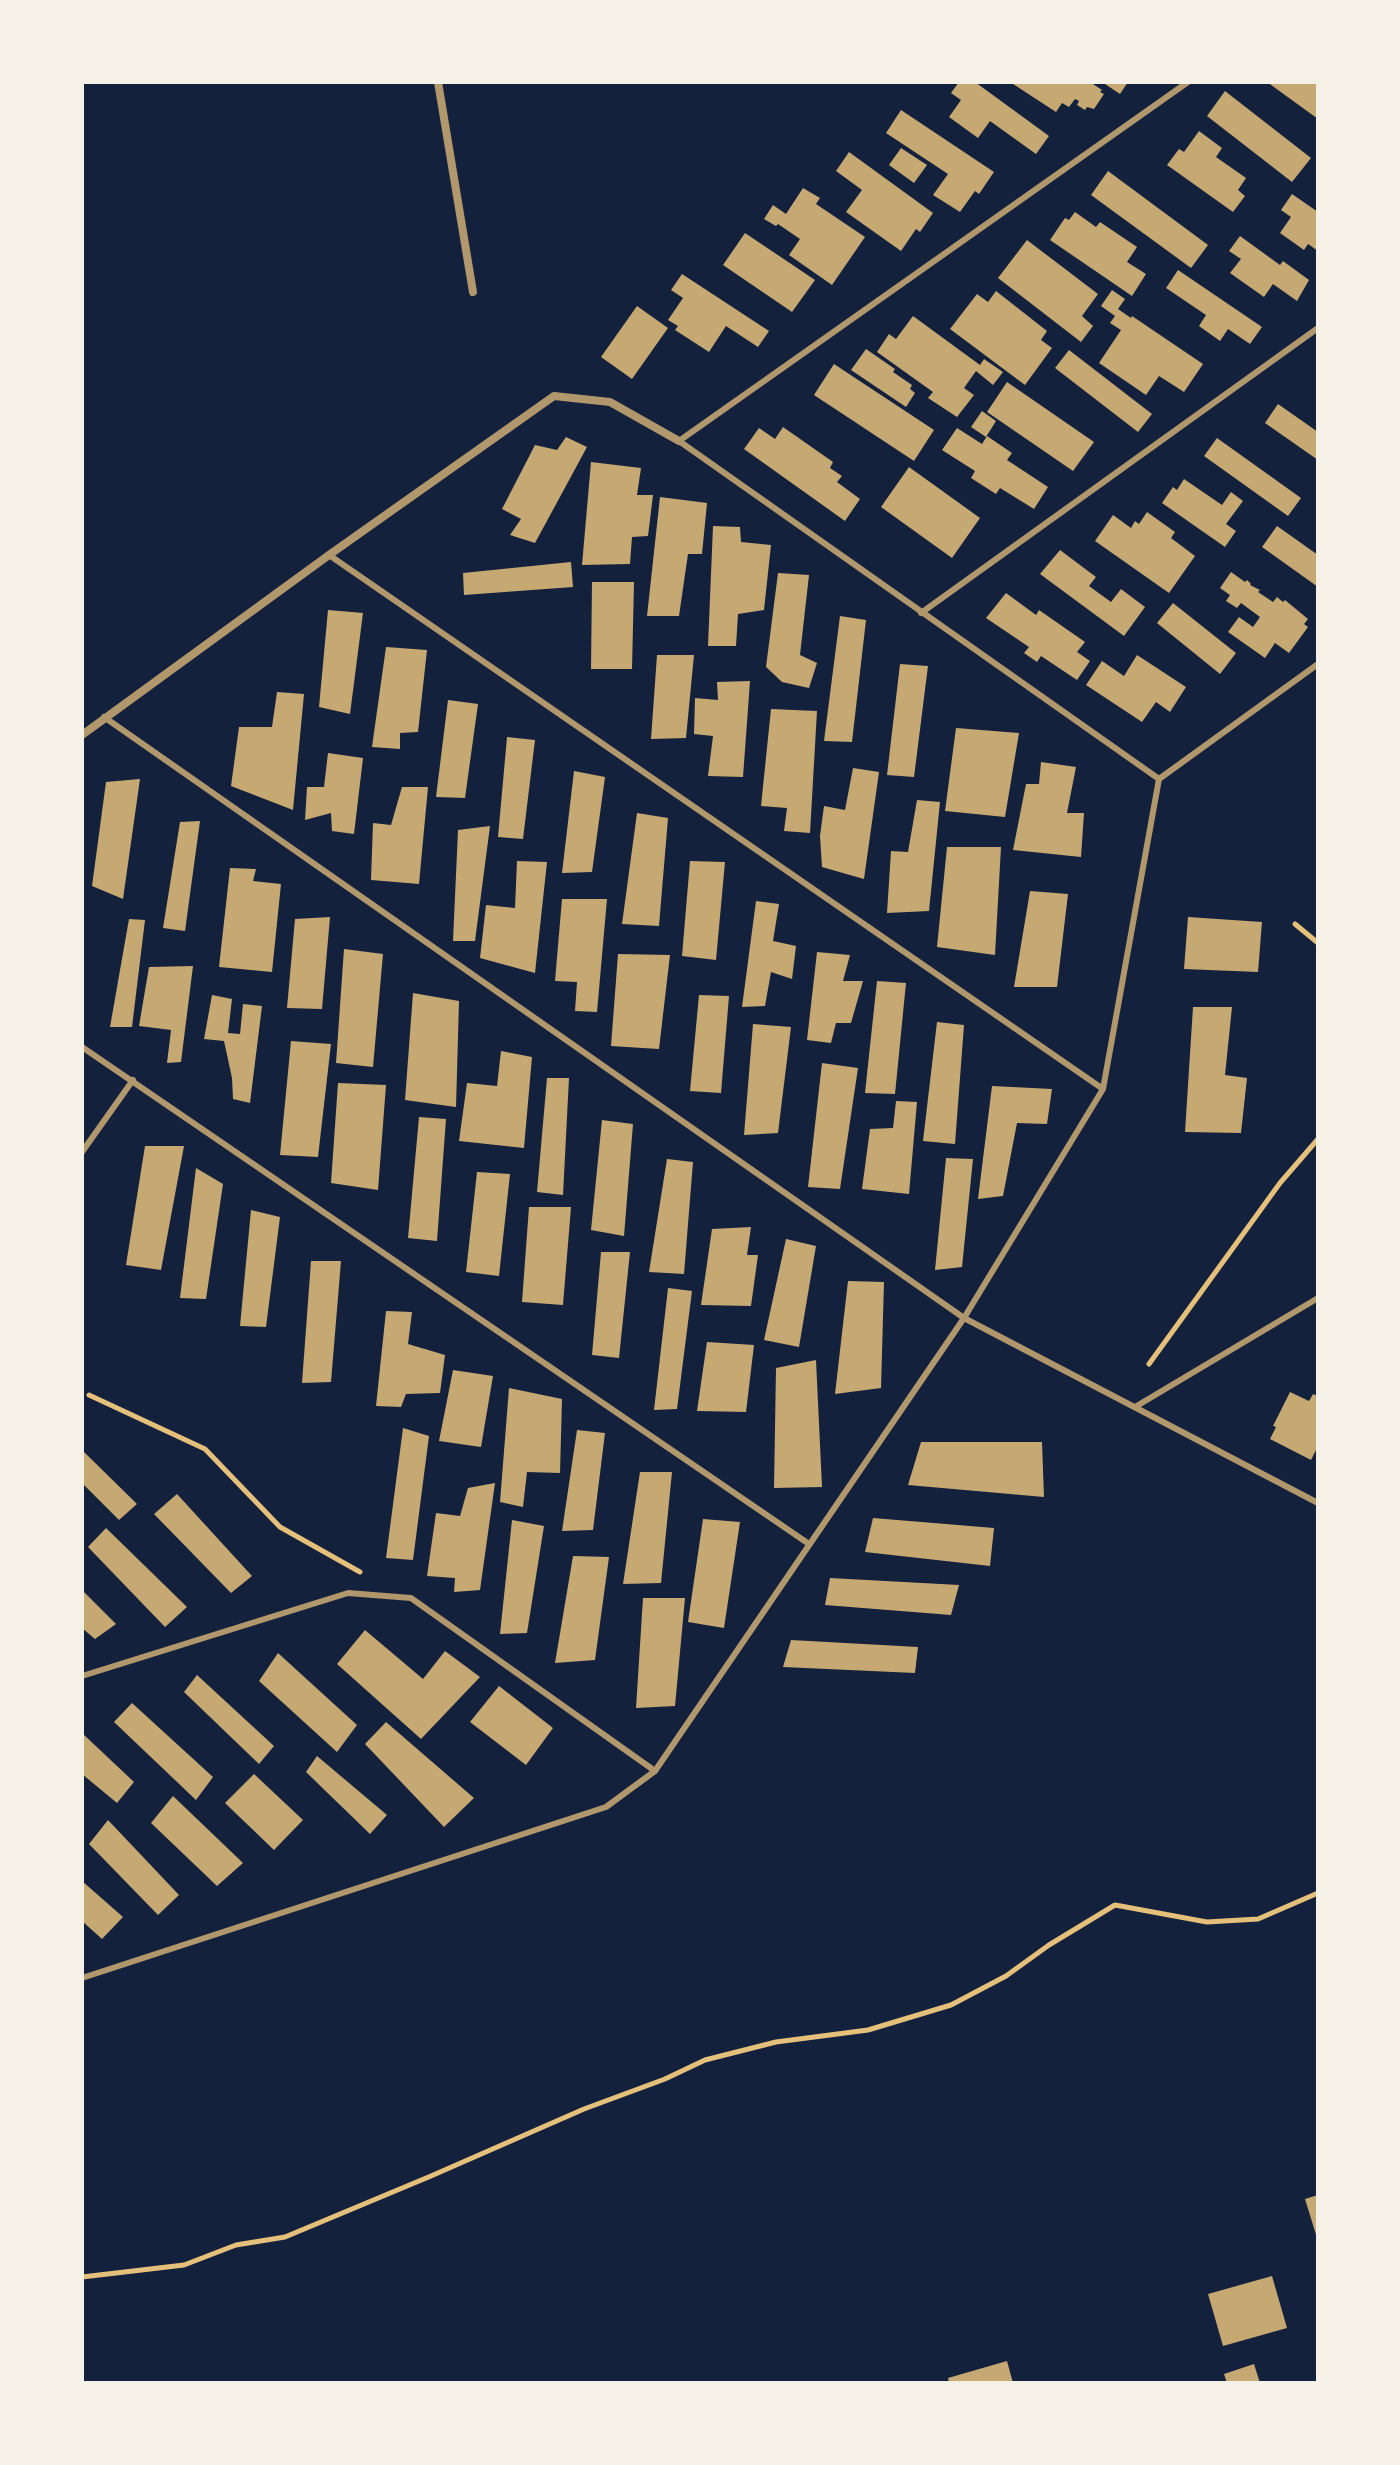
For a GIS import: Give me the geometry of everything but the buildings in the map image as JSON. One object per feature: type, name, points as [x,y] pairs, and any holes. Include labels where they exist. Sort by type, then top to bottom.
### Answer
[{"type":"street","points":[[438,82],[473,292]]},
{"type":"street","points":[[82,735],[554,396],[610,402],[679,441]]},
{"type":"lane","points":[[1159,779],[679,441],[1188,82]]},
{"type":"lane","points":[[921,613],[1318,328]]},
{"type":"lane","points":[[329,555],[1103,1089]]},
{"type":"lane","points":[[82,1978],[606,1807],[655,1771],[964,1318],[1103,1089],[1159,779],[1318,664]]},
{"type":"lane","points":[[104,717],[964,1318],[1318,1503]]},
{"type":"lane","points":[[82,1047],[809,1544]]},
{"type":"lane","points":[[82,1152],[133,1080]]},
{"type":"lane","points":[[1135,1407],[1318,1298]]},
{"type":"lane","points":[[82,1676],[348,1593],[411,1598],[655,1771]]},
{"type":"path","points":[[1295,924],[1318,943]]},
{"type":"path","points":[[1149,1364],[1280,1183],[1318,1139]]},
{"type":"path","points":[[89,1395],[205,1449],[280,1527],[364,1574]]},
{"type":"path","points":[[82,2277],[184,2265],[236,2245],[285,2237],[705,2060],[776,2042],[868,2030],[951,2005],[1006,1976],[1049,1945],[1115,1905],[1207,1922],[1258,1919],[1318,1893]]}]
